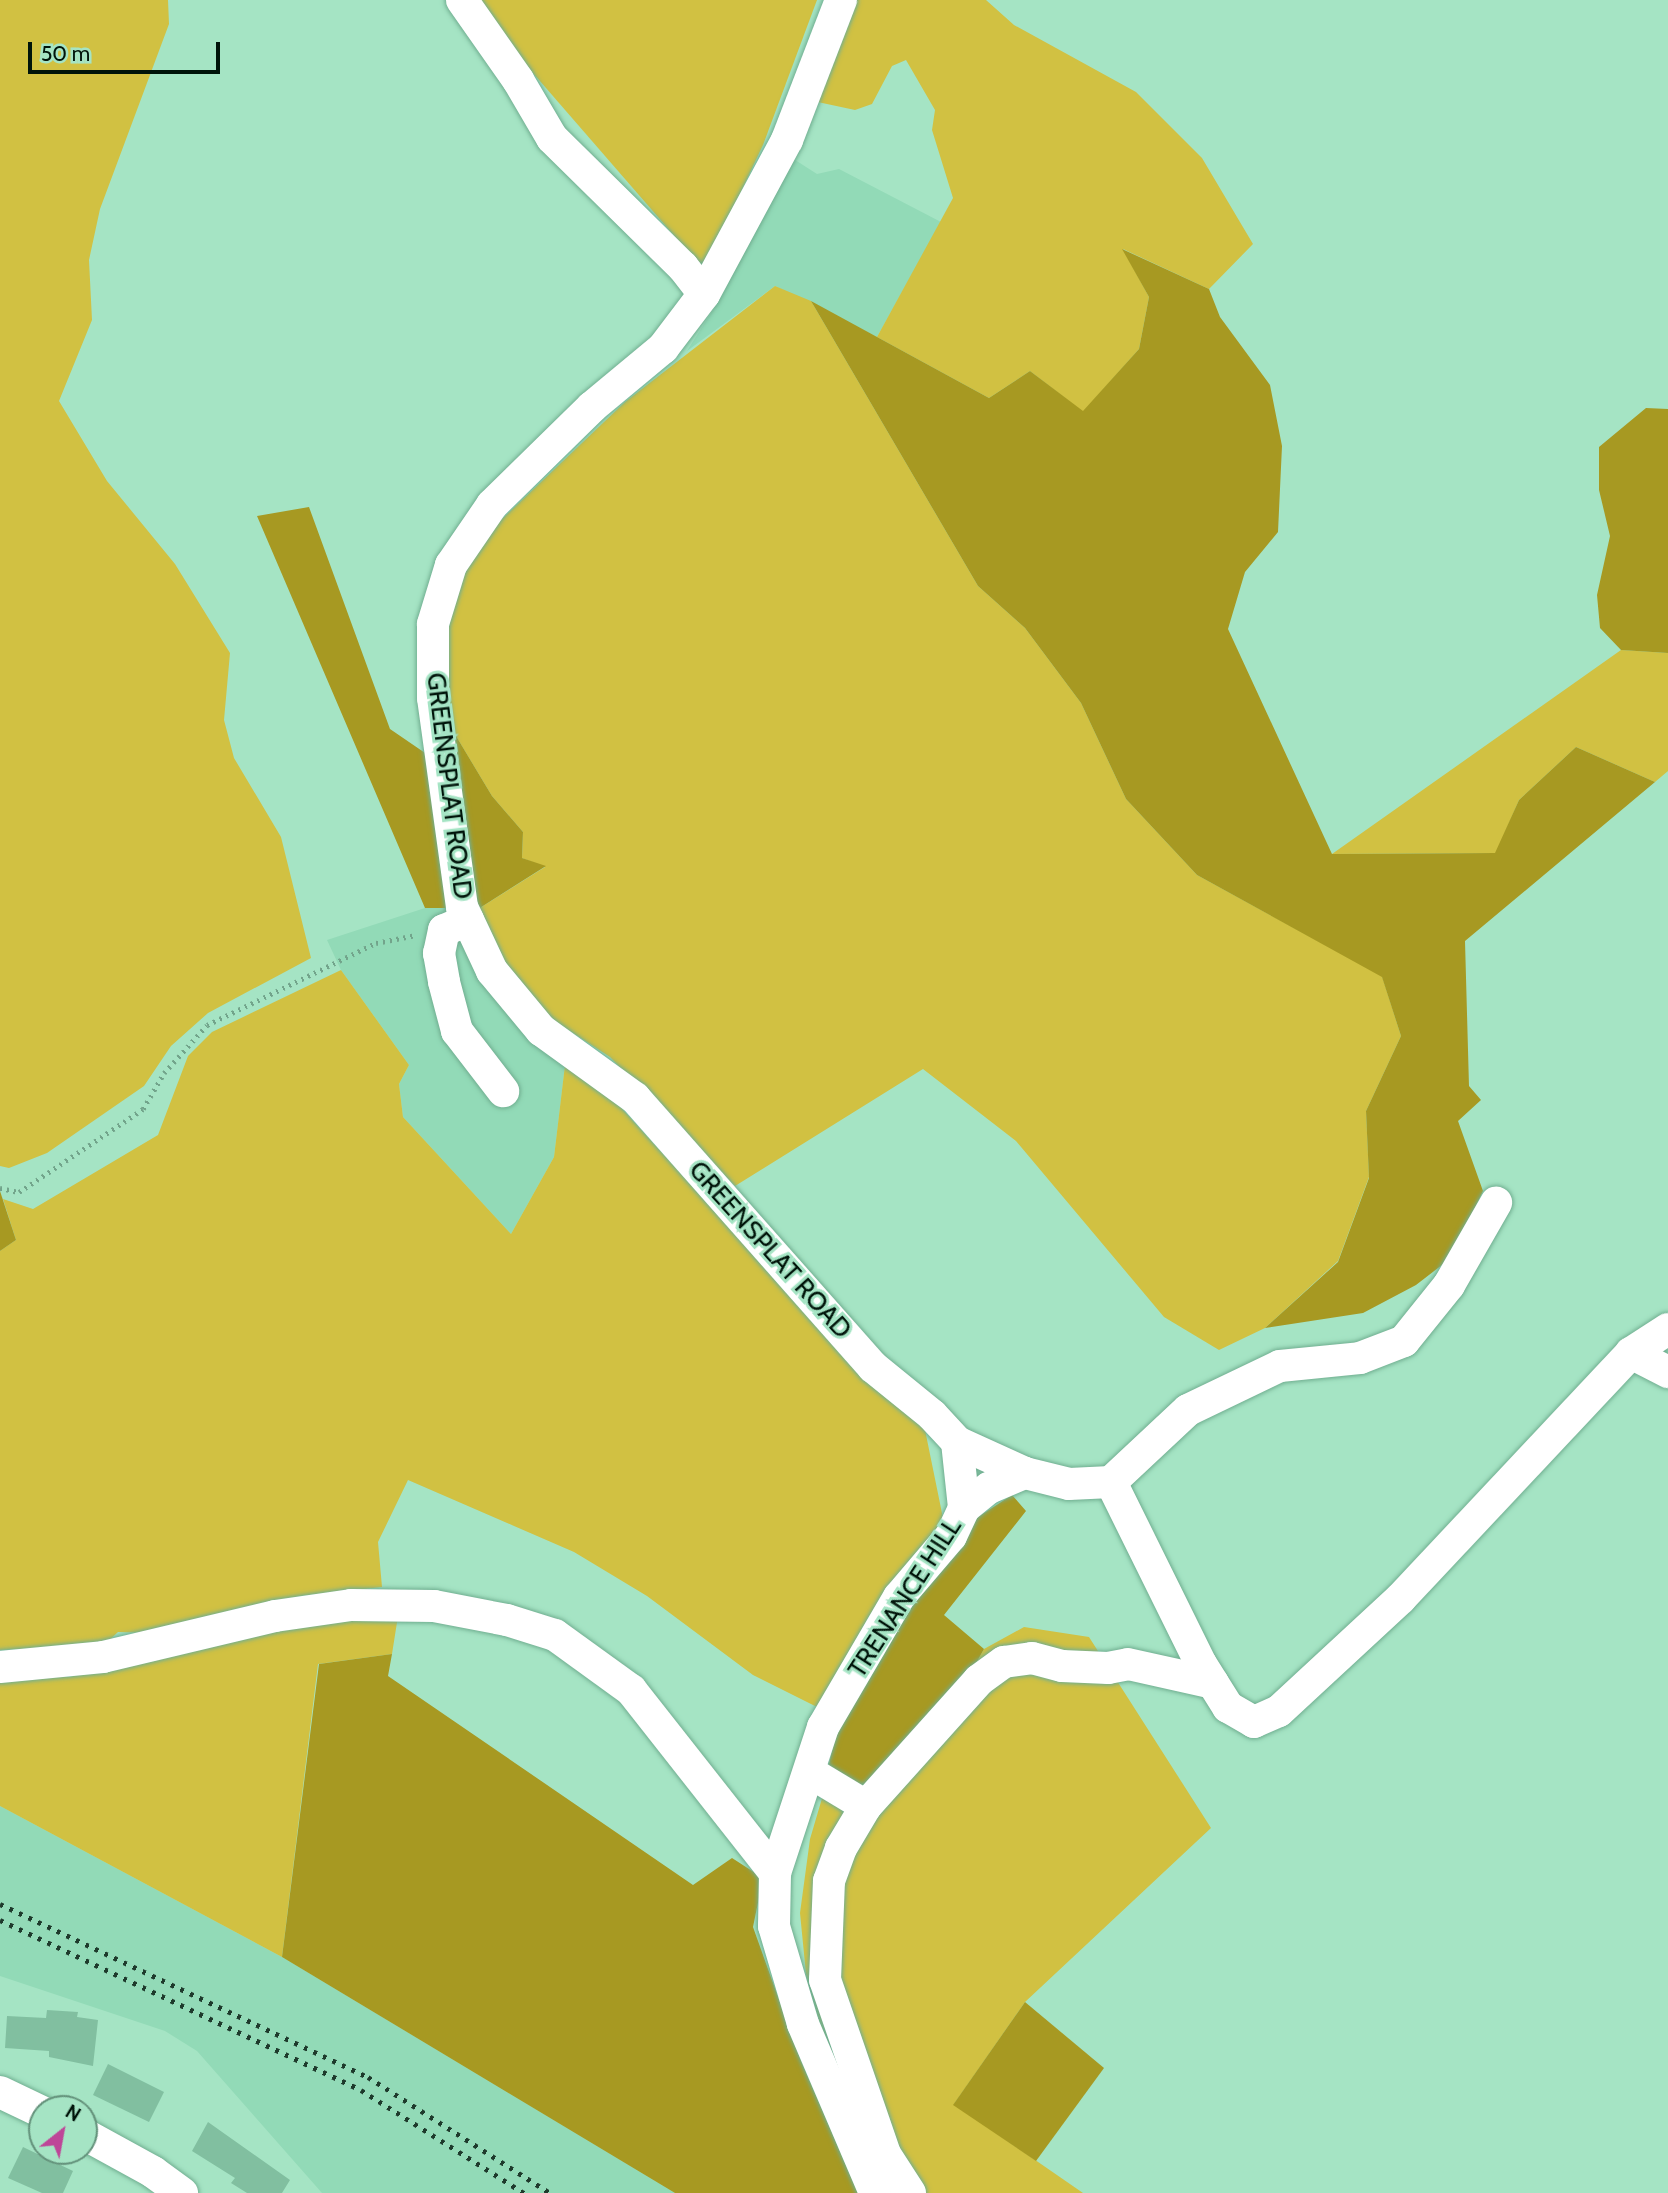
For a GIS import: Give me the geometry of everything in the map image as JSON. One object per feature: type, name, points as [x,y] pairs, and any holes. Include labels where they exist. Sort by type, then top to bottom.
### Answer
[{"type":"street","points":[[462,0],[519,80],[552,138],[683,267],[704,294]]},
{"type":"street","name":"GREENSPLAT ROAD","points":[[841,0],[788,139],[704,294],[663,348],[592,407],[492,505],[452,565],[433,624],[433,698],[461,907],[456,925],[541,1030],[635,1098],[873,1367],[932,1415],[957,1442]]},
{"type":"street","points":[[456,925],[439,953],[457,1031],[503,1091]]},
{"type":"street","points":[[957,1442],[1026,1473],[1069,1484],[1111,1482],[1188,1410],[1280,1366],[1360,1358],[1404,1341],[1449,1284],[1496,1203]]},
{"type":"street","points":[[1111,1482],[1213,1683],[1228,1707],[1254,1722],[1279,1711],[1401,1598],[1631,1353],[1668,1329]]},
{"type":"street","points":[[1631,1353],[1668,1372]]},
{"type":"street","points":[[957,1442],[964,1508]]},
{"type":"street","points":[[964,1508],[989,1488],[1026,1473]]},
{"type":"street","name":"TRENANCE HILL","points":[[875,2193],[803,2024],[774,1926],[775,1873],[811,1773],[823,1727],[900,1597],[951,1536],[964,1508]]},
{"type":"street","points":[[0,1667],[103,1657],[275,1616],[351,1605],[434,1606],[507,1620],[555,1635],[631,1690],[775,1873]]},
{"type":"street","points":[[910,2193],[885,2154],[824,1980],[829,1881],[841,1847],[866,1806],[979,1681],[1004,1662],[1032,1658],[1062,1666],[1108,1668],[1128,1664],[1213,1683]]},
{"type":"street","points":[[811,1773],[866,1806]]},
{"type":"street","points":[[0,2092],[28,2105]]},
{"type":"street","points":[[98,2142],[153,2172],[182,2193]]},
{"type":"path","points":[[0,1188],[19,1192],[143,1109],[164,1073],[207,1025],[376,943],[456,925]]},
{"type":"shaded area","points":[[0,0],[168,0],[169,24],[100,209],[89,260],[92,320],[59,401],[107,481],[175,564],[230,653],[224,720],[234,758],[281,837],[311,958],[208,1013],[171,1046],[144,1086],[47,1153],[9,1168],[0,1166]]},
{"type":"shaded area","points":[[480,0],[817,0],[763,145],[704,270],[500,35]]},
{"type":"shaded area","points":[[853,0],[986,0],[1014,25],[1136,92],[1202,158],[1253,244],[1209,289],[1123,249],[1149,297],[1139,349],[1083,412],[1030,371],[989,398],[877,337],[953,198],[932,130],[935,110],[906,60],[892,66],[872,104],[855,110],[813,101]]},
{"type":"shaded area","points":[[792,158],[817,174],[839,169],[941,222],[877,337],[775,286],[687,351],[720,299]]},
{"type":"shaded area","points":[[1122,249],[1209,289],[1220,317],[1270,385],[1282,446],[1278,532],[1245,572],[1228,629],[1332,854],[1495,853],[1519,800],[1576,747],[1655,782],[1465,941],[1469,1086],[1481,1100],[1458,1121],[1483,1191],[1451,1258],[1416,1285],[1363,1313],[1265,1328],[1338,1262],[1369,1178],[1366,1111],[1401,1036],[1382,977],[1197,875],[1126,799],[1081,703],[1025,628],[978,586],[811,301],[989,398],[1030,371],[1083,411],[1139,349],[1149,297]]},
{"type":"shaded area","points":[[775,286],[811,301],[978,586],[1025,628],[1081,703],[1126,799],[1197,875],[1382,976],[1401,1036],[1366,1111],[1369,1177],[1338,1261],[1265,1328],[1219,1350],[1164,1317],[1016,1141],[923,1069],[735,1186],[610,1057],[547,1016],[504,963],[475,911],[545,867],[522,858],[523,832],[492,796],[450,726],[445,658],[452,606],[471,559],[499,522],[625,402]]},
{"type":"shaded area","points":[[1646,408],[1668,409],[1668,653],[1621,650],[1600,628],[1597,595],[1610,536],[1599,490],[1599,447]]},
{"type":"shaded area","points":[[309,507],[390,729],[428,755],[454,908],[425,908],[257,516]]},
{"type":"shaded area","points":[[1621,650],[1668,653],[1668,771],[1655,782],[1576,747],[1519,800],[1496,853],[1332,854]]},
{"type":"shaded area","points":[[450,726],[492,796],[523,832],[522,858],[546,866],[475,911]]},
{"type":"shaded area","points":[[425,908],[454,908],[476,969],[522,1033],[565,1065],[554,1157],[511,1234],[403,1117],[399,1084],[409,1065],[341,970],[327,940]]},
{"type":"shaded area","points":[[341,970],[409,1065],[399,1084],[403,1117],[511,1234],[554,1157],[565,1065],[604,1089],[802,1307],[923,1420],[944,1523],[869,1616],[819,1708],[753,1675],[647,1596],[574,1552],[408,1480],[378,1542],[382,1587],[300,1596],[153,1633],[118,1632],[104,1645],[0,1650],[0,1251],[16,1240],[3,1199],[33,1209],[158,1135],[188,1056],[212,1032]]},
{"type":"shaded area","points":[[0,1191],[16,1240],[0,1251]]},
{"type":"shaded area","points":[[1012,1495],[1026,1511],[944,1615],[984,1649],[969,1676],[871,1792],[827,1773],[839,1720],[896,1629],[978,1517]]},
{"type":"shaded area","points":[[398,1616],[392,1654],[318,1664],[282,1957],[0,1806],[0,1675],[69,1677],[324,1621]]},
{"type":"shaded area","points":[[1024,1627],[1089,1637],[1211,1828],[1025,2002],[954,2104],[1083,2193],[890,2193],[830,2057],[806,1974],[800,1913],[810,1839],[823,1795],[969,1676],[984,1649]]},
{"type":"shaded area","points":[[392,1654],[388,1676],[693,1885],[732,1858],[763,1878],[753,1927],[801,2061],[858,2193],[675,2193],[282,1957],[319,1664]]},
{"type":"shaded area","points":[[0,1806],[282,1957],[675,2193],[322,2193],[197,2051],[165,2031],[0,1976]]},
{"type":"shaded area","points":[[1025,2002],[1104,2068],[1036,2161],[953,2105]]},
{"type":"building","points":[[47,2010],[78,2012],[77,2017],[98,2020],[93,2066],[49,2057],[49,2051],[5,2048],[7,2016],[46,2018]]},
{"type":"building","points":[[108,2064],[164,2092],[149,2122],[98,2097],[98,2095],[93,2095]]},
{"type":"building","points":[[208,2122],[290,2180],[282,2193],[247,2193],[231,2183],[235,2178],[192,2151]]},
{"type":"building","points":[[23,2147],[28,2149],[28,2165],[60,2165],[73,2171],[63,2193],[42,2193],[8,2178]]},
{"type":"railway","points":[[0,1904],[368,2077],[550,2193]]},
{"type":"railway","points":[[0,1920],[361,2090],[524,2193]]}]
